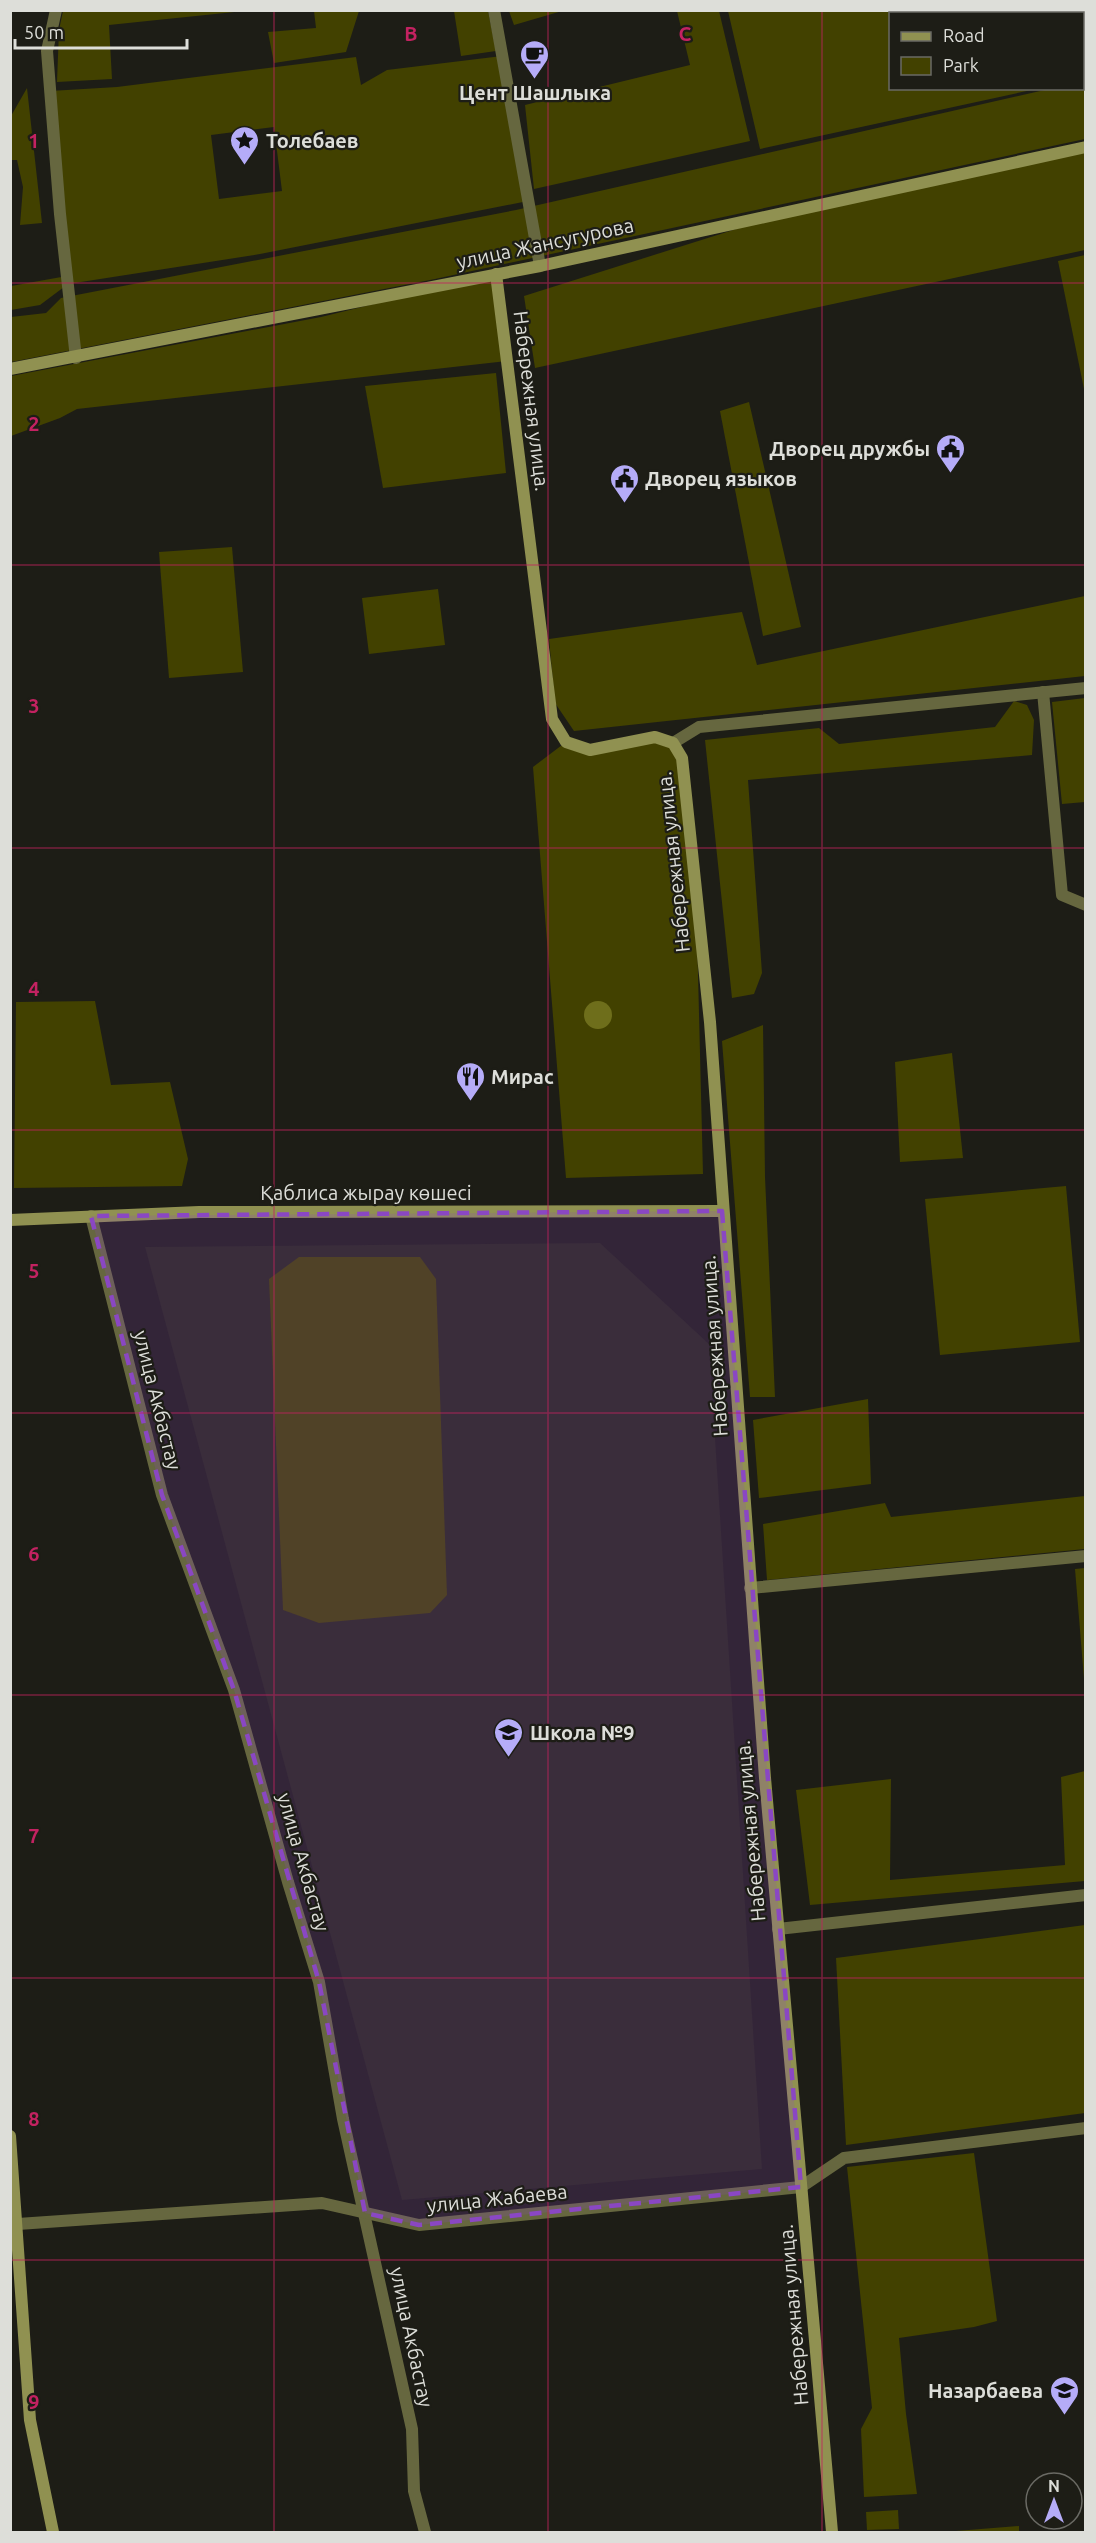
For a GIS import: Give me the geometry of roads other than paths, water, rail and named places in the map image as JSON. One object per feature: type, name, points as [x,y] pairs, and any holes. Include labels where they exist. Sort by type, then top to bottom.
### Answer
[{"type":"street","points":[[56,10],[47,51],[60,214],[76,358]]},
{"type":"street","points":[[494,10],[540,266]]},
{"type":"street","name":"улица Жансугурова","points":[[10,369],[540,266],[1086,147]]},
{"type":"street","name":"Набережная улица.","points":[[496,274],[552,719],[566,742],[590,750],[655,737],[674,743],[682,758],[709,1010],[722,1211],[734,1331],[750,1588],[832,2532]]},
{"type":"street","points":[[674,743],[699,727],[1086,688]]},
{"type":"street","points":[[1043,692],[1062,894],[1086,905]]},
{"type":"street","name":"Қаблиса жырау көшесі","points":[[10,1220],[199,1212],[722,1211]]},
{"type":"street","name":"улица Акбастау","points":[[91,1216],[162,1495],[234,1690],[288,1882],[319,1982],[344,2119],[412,2428],[414,2491],[425,2532]]},
{"type":"street","points":[[750,1588],[1086,1556]]},
{"type":"street","points":[[778,1929],[1086,1895]]},
{"type":"street","points":[[801,2187],[844,2158],[1086,2128]]},
{"type":"street","points":[[10,2136],[18,2224],[30,2421],[53,2532]]},
{"type":"street","name":"улица Жабаева","points":[[18,2224],[322,2203],[419,2225],[801,2187]]},
{"type":"place","name":"Цент Шашлыка","points":[[535,80]]},
{"type":"place","name":"Толебаев","points":[[245,166]]},
{"type":"place","name":"Дворец дружбы","points":[[951,474]]},
{"type":"place","name":"Дворец языков","points":[[624,504]]},
{"type":"place","name":"Мирас","points":[[470,1102]]},
{"type":"place","name":"Школа №9","points":[[509,1758]]},
{"type":"place","name":"Назарбаева","points":[[1064,2416]]}]
